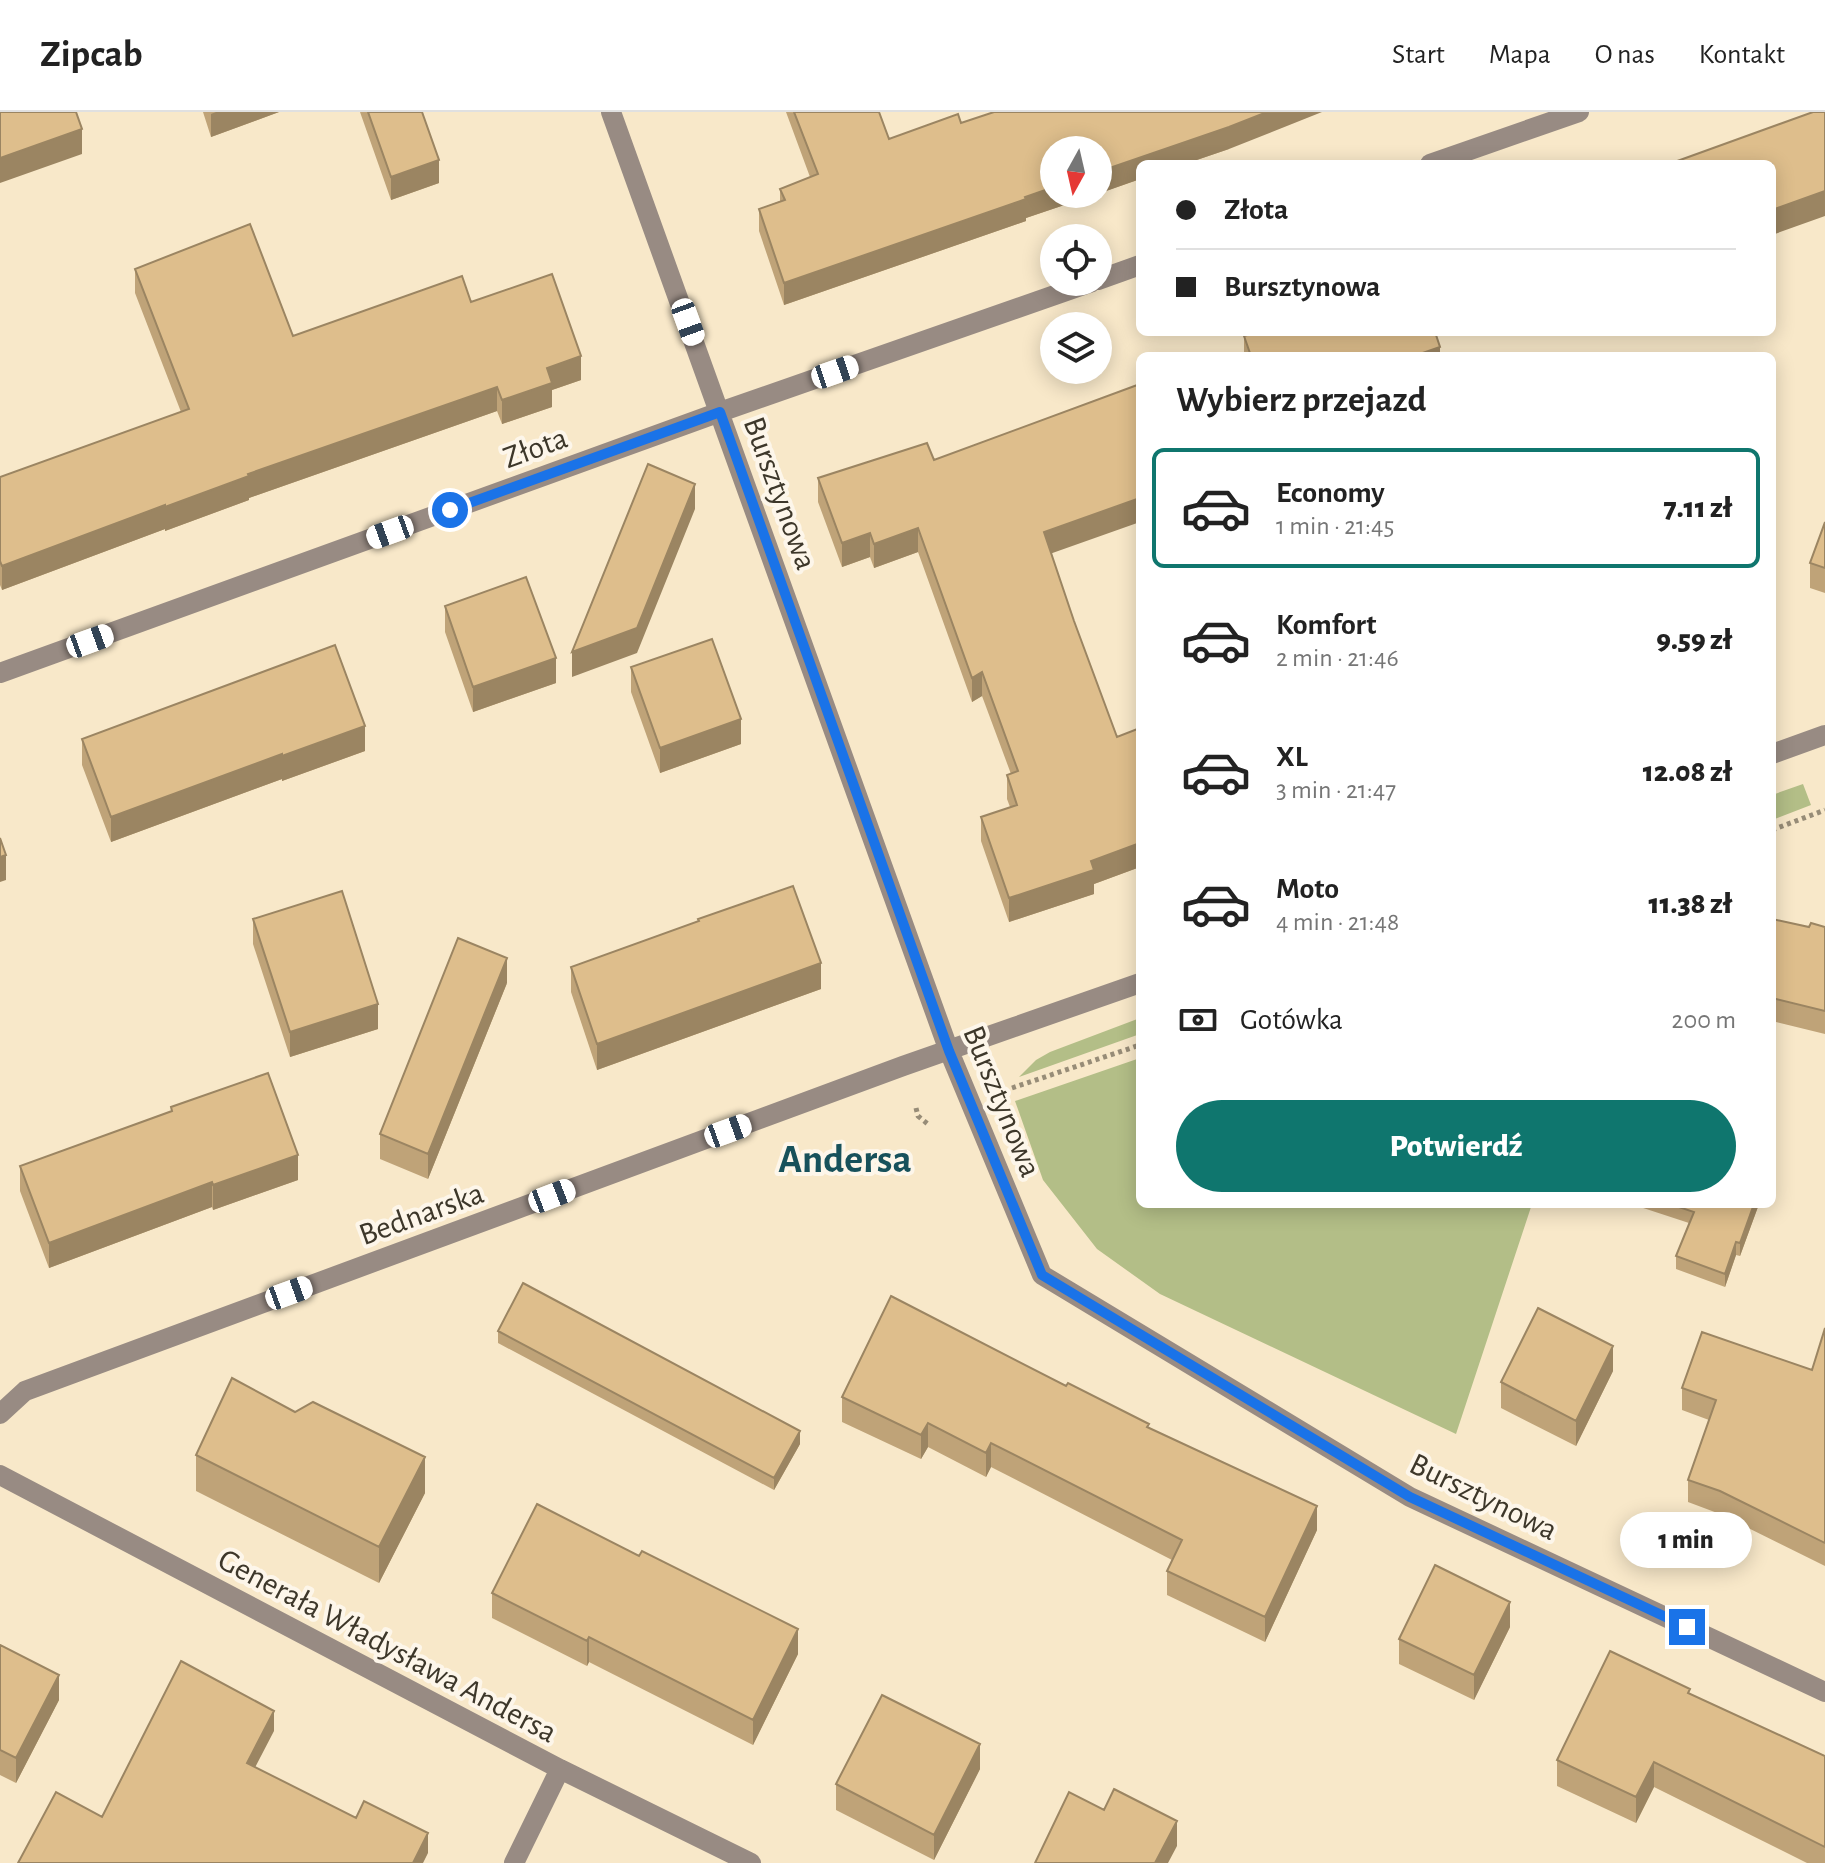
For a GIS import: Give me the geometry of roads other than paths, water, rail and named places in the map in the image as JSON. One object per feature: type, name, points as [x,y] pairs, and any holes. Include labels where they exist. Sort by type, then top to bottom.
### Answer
[{"type":"street","name":"Bursztynowa","points":[[611,112],[949,1051],[1042,1275],[1410,1497],[1825,1692]]},
{"type":"street","points":[[1441,160],[1579,112]]},
{"type":"street","points":[[1112,275],[1136,266]]},
{"type":"street","name":"Złota","points":[[0,673],[720,412],[1052,296]]},
{"type":"street","points":[[1776,753],[1824,741]]},
{"type":"street","name":"Bednarska","points":[[0,1414],[25,1391],[903,1066],[1136,984]]},
{"type":"street","name":"Generała Władysława Andersa","points":[[0,1475],[560,1769],[751,1863]]},
{"type":"street","points":[[514,1863],[560,1769]]},
{"type":"district","name":"Andersa","points":[[845,1158]]}]
